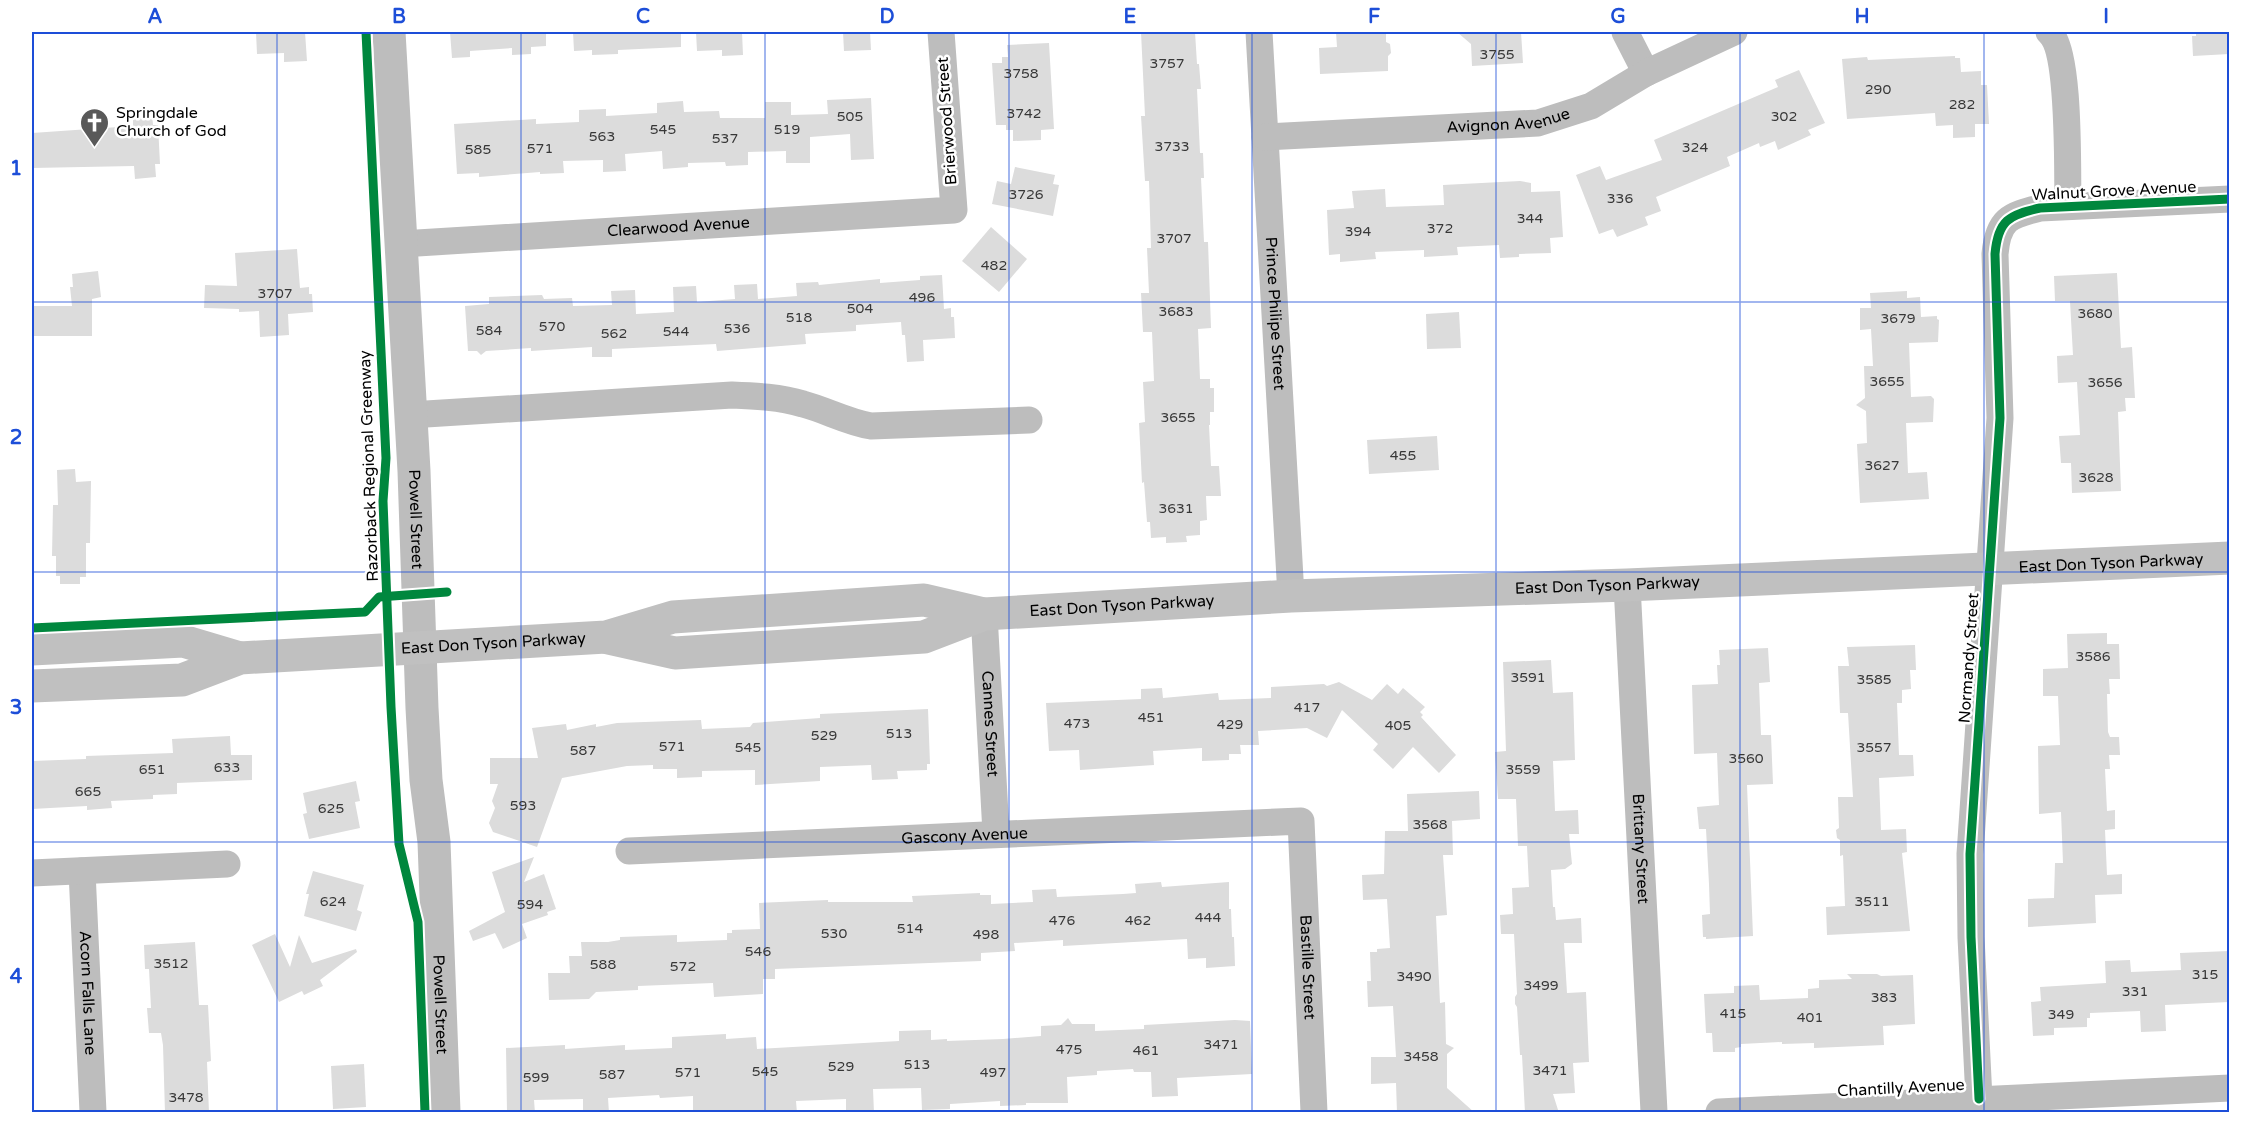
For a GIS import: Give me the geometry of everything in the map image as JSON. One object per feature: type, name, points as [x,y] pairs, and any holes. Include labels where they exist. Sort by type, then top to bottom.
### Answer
[{"type":"main road","name":"East Don Tyson Parkway","points":[[32,686],[182,680],[240,658],[606,638],[673,617],[924,600],[984,614],[1291,596],[1627,585],[2229,558]]},
{"type":"main road","name":"East Don Tyson Parkway","points":[[32,649],[183,641],[240,658]]},
{"type":"street","name":"Powell Street","points":[[389,32],[410,415],[426,780],[434,842],[444,1113]]},
{"type":"street","name":"Brierwood Street","points":[[941,32],[954,210]]},
{"type":"street","name":"Prince Philipe Street","points":[[1259,32],[1291,596]]},
{"type":"street","points":[[1625,32],[1646,73]]},
{"type":"street","name":"Avignon Avenue","points":[[1265,137],[1538,123],[1591,106],[1646,73],[1734,32]]},
{"type":"street","points":[[2052,34],[2064,76],[2068,207]]},
{"type":"street","name":"Walnut Grove Avenue","points":[[2004,222],[2018,213],[2040,208],[2229,199]]},
{"type":"street","name":"Clearwood Avenue","points":[[401,244],[954,210]]},
{"type":"street","name":"Normandy Street","points":[[1979,1099],[1971,937],[1970,854],[2000,418],[1995,254],[1996,236],[2004,222]]},
{"type":"street","points":[[410,415],[732,395],[767,397],[802,404],[855,423],[871,426],[1029,420]]},
{"type":"street","name":"Brittany Street","points":[[1627,585],[1654,1113]]},
{"type":"street","name":"Cannes Street","points":[[984,614],[996,833]]},
{"type":"street","name":"Gascony Avenue","points":[[629,851],[1301,820]]},
{"type":"street","name":"Bastille Street","points":[[1301,820],[1314,1113]]},
{"type":"street","points":[[32,873],[227,864]]},
{"type":"street","name":"Acorn Falls Lane","points":[[82,871],[93,1113]]},
{"type":"street","name":"Chantilly Avenue","points":[[1719,1113],[2229,1088]]},
{"type":"building","points":[[256,32],[305,32],[307,61],[284,62],[284,53],[257,54]]},
{"type":"building","points":[[450,32],[546,32],[546,46],[531,47],[531,54],[512,55],[512,48],[470,51],[470,57],[452,58]]},
{"type":"building","points":[[573,32],[681,32],[681,47],[618,50],[618,54],[592,55],[592,50],[574,51]]},
{"type":"building","points":[[696,32],[742,32],[743,55],[722,56],[722,50],[697,51]]},
{"type":"building","points":[[843,32],[870,32],[871,50],[844,51]]},
{"type":"building","points":[[1141,32],[1195,32],[1197,64],[1199,64],[1201,89],[1197,89],[1200,153],[1203,153],[1204,178],[1201,178],[1204,242],[1208,242],[1211,328],[1198,329],[1200,379],[1210,379],[1210,388],[1214,388],[1214,412],[1210,412],[1209,425],[1211,466],[1219,466],[1221,496],[1206,496],[1207,520],[1200,521],[1200,535],[1186,536],[1187,542],[1166,543],[1166,537],[1151,538],[1150,522],[1147,522],[1144,482],[1142,483],[1139,423],[1145,422],[1143,382],[1154,381],[1152,332],[1143,332],[1141,293],[1149,293],[1147,248],[1151,248],[1149,181],[1145,181],[1141,116],[1145,116]]},
{"type":"building","points":[[1336,32],[1386,32],[1386,42],[1390,44],[1391,53],[1388,56],[1388,71],[1320,74],[1319,48],[1337,47]]},
{"type":"building","points":[[1457,32],[1521,32],[1523,63],[1472,66],[1471,44]]},
{"type":"building","points":[[2196,32],[2229,32],[2229,54],[2193,56],[2192,36],[2196,36]]},
{"type":"building","points":[[1049,43],[1054,129],[1041,130],[1041,140],[1013,141],[1013,130],[1006,130],[1006,125],[996,125],[992,63],[1002,63],[1002,57],[1008,57],[1007,45]]},
{"type":"building","points":[[1955,56],[1955,58],[1960,58],[1961,72],[1981,71],[1981,85],[1987,85],[1989,124],[1975,124],[1975,137],[1953,138],[1953,125],[1936,126],[1935,113],[1847,119],[1842,59]]},
{"type":"building","points":[[1799,70],[1825,123],[1808,130],[1811,135],[1778,150],[1775,141],[1760,147],[1759,143],[1727,157],[1730,166],[1656,197],[1661,211],[1645,217],[1648,225],[1617,237],[1613,229],[1599,234],[1576,175],[1600,166],[1606,180],[1662,160],[1654,140],[1778,87],[1775,80]]},
{"type":"building","points":[[871,98],[874,159],[851,160],[850,134],[810,137],[810,163],[786,163],[786,151],[748,152],[748,165],[726,166],[725,162],[688,163],[688,167],[663,169],[662,151],[625,154],[626,171],[603,172],[603,160],[563,161],[564,173],[540,174],[540,172],[479,177],[479,173],[457,174],[454,124],[536,119],[536,124],[579,122],[579,110],[606,109],[606,116],[657,113],[657,103],[683,101],[684,112],[719,111],[720,118],[765,118],[765,102],[791,102],[791,115],[828,114],[827,100]]},
{"type":"building","name":"Springdale Church of God","points":[[152,113],[153,125],[158,125],[160,164],[155,164],[156,177],[135,179],[134,166],[32,168],[32,133],[133,126],[133,114]]},
{"type":"building","points":[[1015,167],[1055,175],[1053,184],[1059,185],[1053,216],[992,204],[997,181],[1011,184]]},
{"type":"building","points":[[1520,181],[1531,183],[1531,192],[1560,191],[1563,237],[1550,238],[1551,253],[1519,254],[1519,257],[1500,258],[1499,245],[1457,247],[1458,255],[1424,257],[1424,250],[1375,252],[1376,259],[1340,262],[1340,254],[1329,255],[1327,210],[1354,208],[1352,191],[1385,189],[1386,207],[1444,205],[1443,185]]},
{"type":"building","points":[[991,227],[1027,259],[999,292],[962,261]]},
{"type":"building","points":[[297,249],[300,288],[309,287],[309,294],[312,294],[313,312],[288,314],[289,335],[260,337],[259,311],[239,312],[239,309],[204,308],[205,285],[237,286],[235,253]]},
{"type":"building","points":[[98,271],[101,297],[92,299],[92,336],[32,336],[32,306],[72,306],[70,287],[73,287],[72,274]]},
{"type":"building","points":[[2117,273],[2121,348],[2132,347],[2135,398],[2125,398],[2126,411],[2118,412],[2121,491],[2072,493],[2071,463],[2061,463],[2059,436],[2080,435],[2077,382],[2058,383],[2057,356],[2073,355],[2070,301],[2055,301],[2054,276]]},
{"type":"building","points":[[942,275],[944,309],[951,308],[955,338],[923,340],[924,361],[907,362],[905,335],[902,335],[901,322],[856,325],[856,331],[805,334],[806,344],[717,351],[716,344],[612,349],[612,357],[592,357],[592,347],[486,351],[481,355],[477,351],[468,351],[465,306],[489,304],[489,297],[542,295],[544,299],[572,298],[573,306],[612,305],[611,291],[635,290],[636,314],[674,312],[673,287],[696,286],[697,302],[735,299],[734,285],[757,284],[758,299],[797,296],[796,283],[818,282],[819,285],[880,279],[880,283],[920,280],[920,276]]},
{"type":"building","points":[[1907,291],[1907,298],[1920,297],[1921,317],[1937,316],[1939,320],[1938,342],[1909,343],[1911,397],[1931,396],[1934,399],[1933,422],[1906,423],[1908,473],[1927,472],[1929,499],[1860,503],[1857,444],[1867,443],[1866,411],[1856,405],[1865,398],[1864,366],[1873,366],[1871,329],[1860,330],[1860,308],[1871,308],[1870,293]]},
{"type":"building","points":[[1459,312],[1461,348],[1427,349],[1426,314]]},
{"type":"building","points":[[1437,436],[1439,470],[1369,474],[1367,440]]},
{"type":"building","points":[[75,469],[76,482],[91,481],[90,543],[86,543],[86,577],[80,577],[80,584],[60,584],[60,576],[56,576],[56,556],[52,556],[53,505],[58,505],[57,470]]},
{"type":"building","points":[[2107,633],[2107,644],[2119,644],[2120,679],[2109,679],[2110,694],[2107,694],[2108,732],[2110,737],[2119,737],[2120,755],[2109,755],[2110,769],[2105,769],[2107,811],[2115,810],[2115,829],[2105,830],[2107,875],[2122,874],[2122,894],[2095,895],[2096,923],[2028,927],[2028,899],[2054,898],[2055,863],[2063,863],[2061,812],[2039,814],[2038,746],[2060,745],[2058,696],[2043,696],[2043,669],[2068,668],[2067,634]]},
{"type":"building","points":[[1915,645],[1916,670],[1910,670],[1911,689],[1902,690],[1902,703],[1897,703],[1899,755],[1913,755],[1914,776],[1879,778],[1881,830],[1906,829],[1907,852],[1902,853],[1910,931],[1827,935],[1826,907],[1845,906],[1843,855],[1840,856],[1840,840],[1837,838],[1836,830],[1839,828],[1838,797],[1853,797],[1848,713],[1840,713],[1838,666],[1849,666],[1847,647]]},
{"type":"building","points":[[1768,648],[1770,682],[1759,683],[1761,735],[1771,735],[1773,784],[1747,785],[1753,936],[1706,939],[1703,937],[1702,915],[1710,914],[1706,829],[1699,829],[1697,807],[1719,805],[1717,753],[1694,754],[1692,685],[1718,684],[1719,650]]},
{"type":"building","points":[[1551,660],[1553,693],[1573,692],[1575,760],[1553,761],[1555,811],[1578,810],[1579,834],[1569,834],[1572,864],[1565,869],[1551,870],[1553,907],[1555,907],[1556,920],[1581,918],[1582,943],[1564,943],[1567,993],[1586,992],[1589,1062],[1573,1063],[1575,1093],[1553,1094],[1559,1113],[1525,1113],[1522,1055],[1520,1055],[1515,1004],[1517,994],[1514,934],[1501,934],[1500,915],[1513,914],[1512,888],[1529,887],[1527,846],[1518,846],[1516,799],[1498,799],[1495,752],[1506,751],[1503,662]]},
{"type":"building","points":[[1339,682],[1372,700],[1387,684],[1398,694],[1403,688],[1425,707],[1420,712],[1423,715],[1421,717],[1456,755],[1439,773],[1413,747],[1393,769],[1373,750],[1378,744],[1342,710],[1327,738],[1307,728],[1258,731],[1259,745],[1240,745],[1241,754],[1229,754],[1229,760],[1202,761],[1202,748],[1153,751],[1154,765],[1080,770],[1079,750],[1049,751],[1046,703],[1141,699],[1141,689],[1162,688],[1163,698],[1218,693],[1219,700],[1271,698],[1271,687],[1324,684],[1327,686]]},
{"type":"building","points":[[928,709],[930,764],[927,764],[927,770],[897,771],[898,779],[872,780],[871,765],[820,767],[820,781],[755,785],[755,770],[702,771],[702,777],[677,778],[677,769],[653,769],[653,765],[627,766],[562,778],[537,847],[493,832],[489,823],[495,808],[492,801],[498,784],[490,784],[490,758],[538,758],[532,728],[566,724],[567,730],[596,724],[596,727],[617,723],[701,720],[702,729],[750,727],[753,723],[820,718],[820,714]]},
{"type":"building","points":[[230,736],[231,755],[252,755],[252,780],[177,783],[177,794],[153,795],[153,799],[111,801],[112,808],[87,810],[87,806],[32,809],[32,761],[86,759],[86,756],[173,753],[172,739]]},
{"type":"building","points":[[356,781],[360,801],[355,802],[360,828],[309,839],[303,814],[307,813],[303,793]]},
{"type":"building","points":[[1479,791],[1480,819],[1452,821],[1453,855],[1443,855],[1447,915],[1436,916],[1440,1003],[1445,1002],[1446,1044],[1454,1048],[1447,1054],[1447,1088],[1475,1113],[1397,1113],[1396,1083],[1371,1084],[1371,1057],[1396,1057],[1393,1006],[1368,1007],[1367,981],[1371,981],[1370,952],[1390,948],[1387,899],[1363,900],[1362,875],[1384,874],[1385,831],[1408,831],[1407,794]]},
{"type":"building","points":[[534,857],[524,882],[544,874],[556,909],[547,912],[548,915],[522,924],[527,938],[503,949],[495,933],[473,941],[469,931],[505,912],[492,872]]},
{"type":"building","points":[[313,871],[364,885],[357,910],[362,912],[356,931],[304,916],[309,894],[306,894]]},
{"type":"building","points":[[1161,882],[1162,887],[1229,882],[1229,909],[1231,909],[1232,937],[1234,937],[1235,966],[1206,968],[1206,958],[1188,959],[1187,939],[1063,946],[1063,940],[1014,943],[1015,951],[981,953],[981,961],[775,969],[775,979],[763,979],[763,994],[714,997],[713,983],[638,986],[638,990],[596,992],[589,999],[549,1000],[548,973],[570,973],[569,956],[582,956],[581,942],[608,942],[620,940],[620,937],[677,935],[677,942],[727,940],[727,933],[732,933],[732,930],[760,929],[759,903],[828,900],[828,902],[913,902],[912,896],[980,893],[980,895],[991,895],[991,904],[1033,902],[1032,890],[1056,889],[1057,897],[1123,894],[1136,893],[1135,884]]},
{"type":"building","points":[[275,934],[290,967],[299,935],[312,963],[356,949],[357,952],[320,980],[323,986],[304,995],[302,991],[279,1002],[252,945]]},
{"type":"building","points":[[195,942],[199,1005],[208,1005],[211,1061],[207,1062],[209,1113],[165,1113],[163,1045],[161,1033],[149,1033],[147,1008],[151,1008],[149,969],[145,969],[144,945]]},
{"type":"building","points":[[2229,951],[2229,1002],[2165,1005],[2166,1031],[2141,1032],[2140,1011],[2090,1013],[2090,1018],[2087,1018],[2087,1027],[2054,1028],[2054,1035],[2033,1036],[2031,1002],[2041,1001],[2040,987],[2106,983],[2105,961],[2130,960],[2131,972],[2181,970],[2180,953]]},
{"type":"building","points":[[1847,974],[1913,975],[1915,1024],[1883,1026],[1884,1045],[1814,1048],[1814,1043],[1782,1044],[1782,1042],[1741,1044],[1741,1047],[1735,1048],[1735,1052],[1713,1052],[1712,1033],[1706,1033],[1704,994],[1734,993],[1734,986],[1759,985],[1760,1000],[1808,998],[1808,989],[1819,988],[1819,980],[1852,979]]},
{"type":"building","points":[[1068,1018],[1072,1024],[1095,1024],[1095,1031],[1144,1029],[1144,1025],[1250,1021],[1252,1074],[1177,1078],[1178,1096],[1152,1097],[1151,1072],[1134,1072],[1133,1069],[1097,1071],[1097,1075],[1067,1077],[1068,1103],[1026,1103],[1026,1105],[1000,1106],[1000,1101],[950,1104],[950,1109],[922,1110],[921,1088],[873,1089],[874,1113],[846,1113],[846,1099],[796,1101],[797,1113],[771,1113],[771,1110],[693,1113],[693,1096],[660,1098],[659,1095],[608,1098],[609,1113],[583,1113],[583,1099],[534,1100],[535,1113],[507,1113],[506,1048],[565,1045],[565,1049],[625,1045],[625,1050],[672,1048],[672,1037],[726,1034],[726,1039],[756,1037],[757,1049],[899,1041],[899,1031],[931,1030],[931,1040],[1003,1039],[1041,1036],[1041,1026],[1061,1025]]},
{"type":"building","points":[[364,1064],[366,1107],[333,1109],[331,1066]]},
{"type":"cycle path","name":"Razorback Regional Greenway","points":[[366,32],[386,458],[383,501],[391,707],[399,844],[418,922],[425,1112]]},
{"type":"cycle path","points":[[1979,1099],[1971,937],[1970,854],[2000,418],[1995,254],[1999,233],[2002,226],[2013,217],[2040,208],[2230,199]]},
{"type":"cycle path","points":[[32,628],[365,612],[379,597],[447,592]]},
{"type":"place","name":"Springdale Church of God","points":[[95,148]]}]
